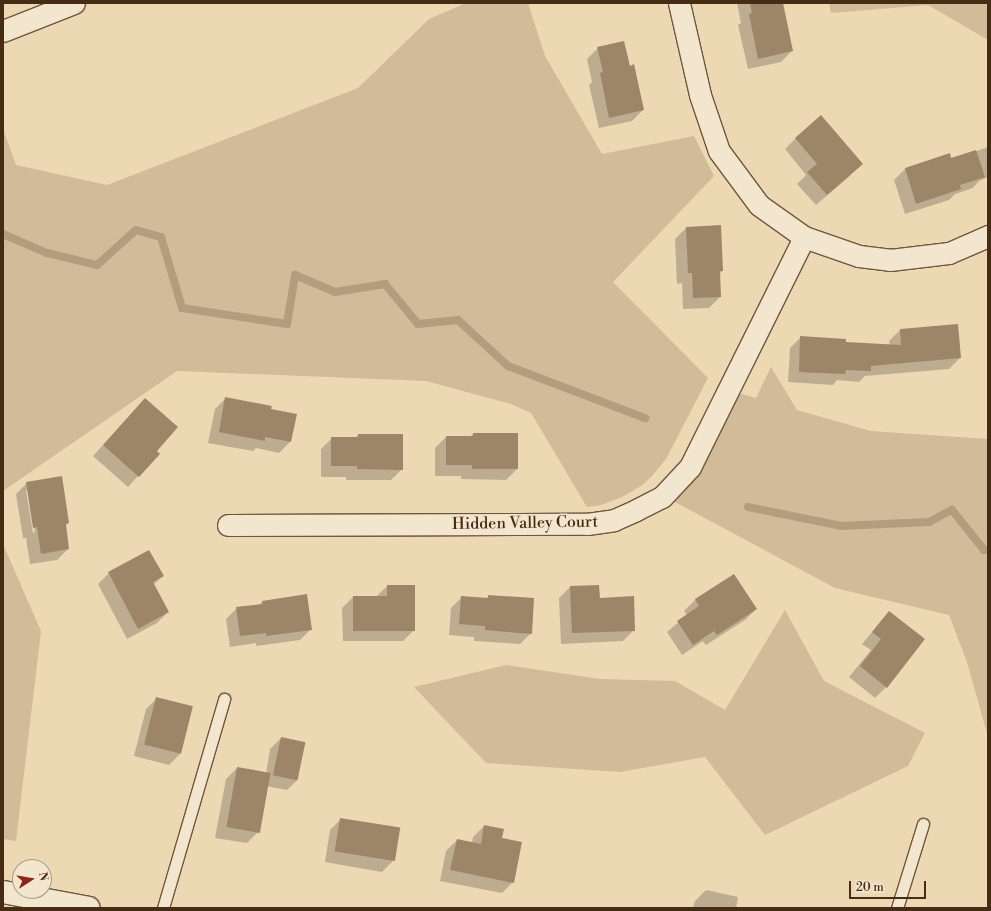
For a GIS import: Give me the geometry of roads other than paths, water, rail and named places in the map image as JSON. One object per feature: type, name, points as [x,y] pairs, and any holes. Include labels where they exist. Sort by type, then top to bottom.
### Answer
[{"type":"main road","points":[[3,892],[89,908]]},
{"type":"street","points":[[3,31],[74,3]]},
{"type":"street","points":[[679,3],[700,95],[719,151],[758,205],[804,237],[859,256],[890,260],[949,253],[988,236]]},
{"type":"street","name":"Hidden Valley Court","points":[[228,525],[587,524],[614,520],[636,510],[662,496],[690,467],[804,237]]},
{"type":"lane","points":[[163,908],[224,699]]},
{"type":"lane","points":[[897,908],[923,824]]},
{"type":"waterway","points":[[3,234],[47,253],[97,265],[136,230],[161,237],[182,308],[287,324],[295,275],[335,292],[385,284],[418,324],[458,320],[508,366],[645,418]]},
{"type":"waterway","points":[[748,507],[841,526],[929,522],[952,510],[984,550],[988,550]]}]
